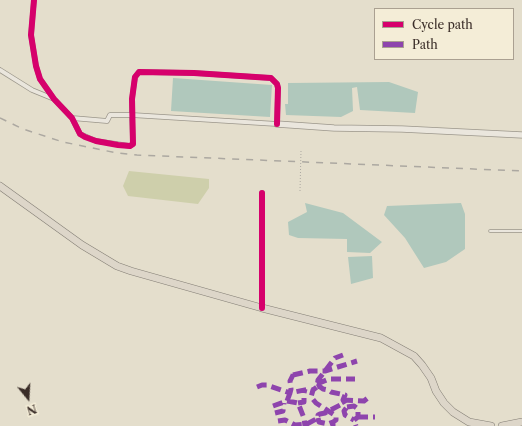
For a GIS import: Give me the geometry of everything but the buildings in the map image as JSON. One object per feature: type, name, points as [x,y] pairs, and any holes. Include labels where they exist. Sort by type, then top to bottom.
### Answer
[{"type":"highway","points":[[0,186],[82,244],[117,266],[262,308],[381,338],[414,356],[422,365],[444,403],[453,412],[469,424],[491,426]]},
{"type":"highway","points":[[502,426],[522,422]]},
{"type":"street","points":[[34,0],[31,35],[35,61],[40,78],[54,99],[72,118],[80,134],[96,141],[130,146],[133,144],[132,115],[135,77],[139,72],[194,73],[271,78],[274,80],[278,88],[277,124]]},
{"type":"street","points":[[0,70],[32,90],[54,99]]},
{"type":"street","points":[[72,118],[107,121],[110,115],[132,115],[334,128],[402,128],[522,135]]},
{"type":"street","points":[[262,193],[262,308]]},
{"type":"lane","points":[[490,231],[522,231]]},
{"type":"path","points":[[300,191],[302,151]]},
{"type":"green space","points":[[129,171],[209,179],[209,188],[198,204],[128,196],[123,186]]},
{"type":"shaded area","points":[[173,78],[272,85],[270,117],[171,111]]},
{"type":"shaded area","points":[[389,82],[418,92],[415,113],[360,110],[357,87],[352,88],[353,111],[341,117],[286,115],[285,104],[288,104],[288,83]]},
{"type":"shaded area","points":[[305,203],[343,213],[382,242],[370,253],[347,252],[347,239],[298,238],[289,235],[288,222],[307,212]]},
{"type":"shaded area","points":[[461,203],[465,214],[465,249],[446,262],[424,268],[405,238],[384,215],[387,206]]},
{"type":"shaded area","points":[[372,256],[373,278],[351,284],[348,257]]},
{"type":"railway","points":[[0,118],[23,129],[63,142],[117,153],[522,171]]},
{"type":"marked path","points":[[333,426],[336,416],[316,403],[311,397],[313,390],[317,387],[318,380],[335,358],[343,355]]},
{"type":"marked path","points":[[293,375],[310,371],[325,371],[357,361]]},
{"type":"marked path","points":[[257,387],[267,385],[290,393],[290,381],[293,375],[293,370]]},
{"type":"marked path","points":[[317,384],[329,379],[355,379]]},
{"type":"marked path","points":[[317,387],[319,386],[331,392],[345,395],[343,400],[347,407],[344,411],[345,415],[354,420]]},
{"type":"marked path","points":[[298,403],[304,402],[305,389]]},
{"type":"marked path","points":[[273,406],[287,401],[290,393],[309,389],[313,390]]},
{"type":"marked path","points":[[343,400],[364,401],[369,397]]},
{"type":"marked path","points":[[287,401],[298,403],[304,418],[305,426]]},
{"type":"marked path","points":[[275,413],[283,411],[284,403]]},
{"type":"marked path","points":[[278,421],[285,420],[295,425],[307,424],[318,418],[318,415],[344,403]]},
{"type":"marked path","points":[[347,407],[354,406],[358,409],[358,417],[354,420],[356,426]]},
{"type":"marked path","points":[[358,417],[375,417]]},
{"type":"marked path","points":[[318,418],[319,422],[328,424],[333,422]]},
{"type":"cycle path","points":[[34,0],[31,35],[36,66],[40,79],[54,99],[72,118],[80,134],[85,137],[96,141],[118,145],[130,146],[133,144],[132,99],[135,77],[139,72],[194,73],[271,78],[277,84],[278,88],[277,124]]},
{"type":"cycle path","points":[[262,193],[262,308]]}]
